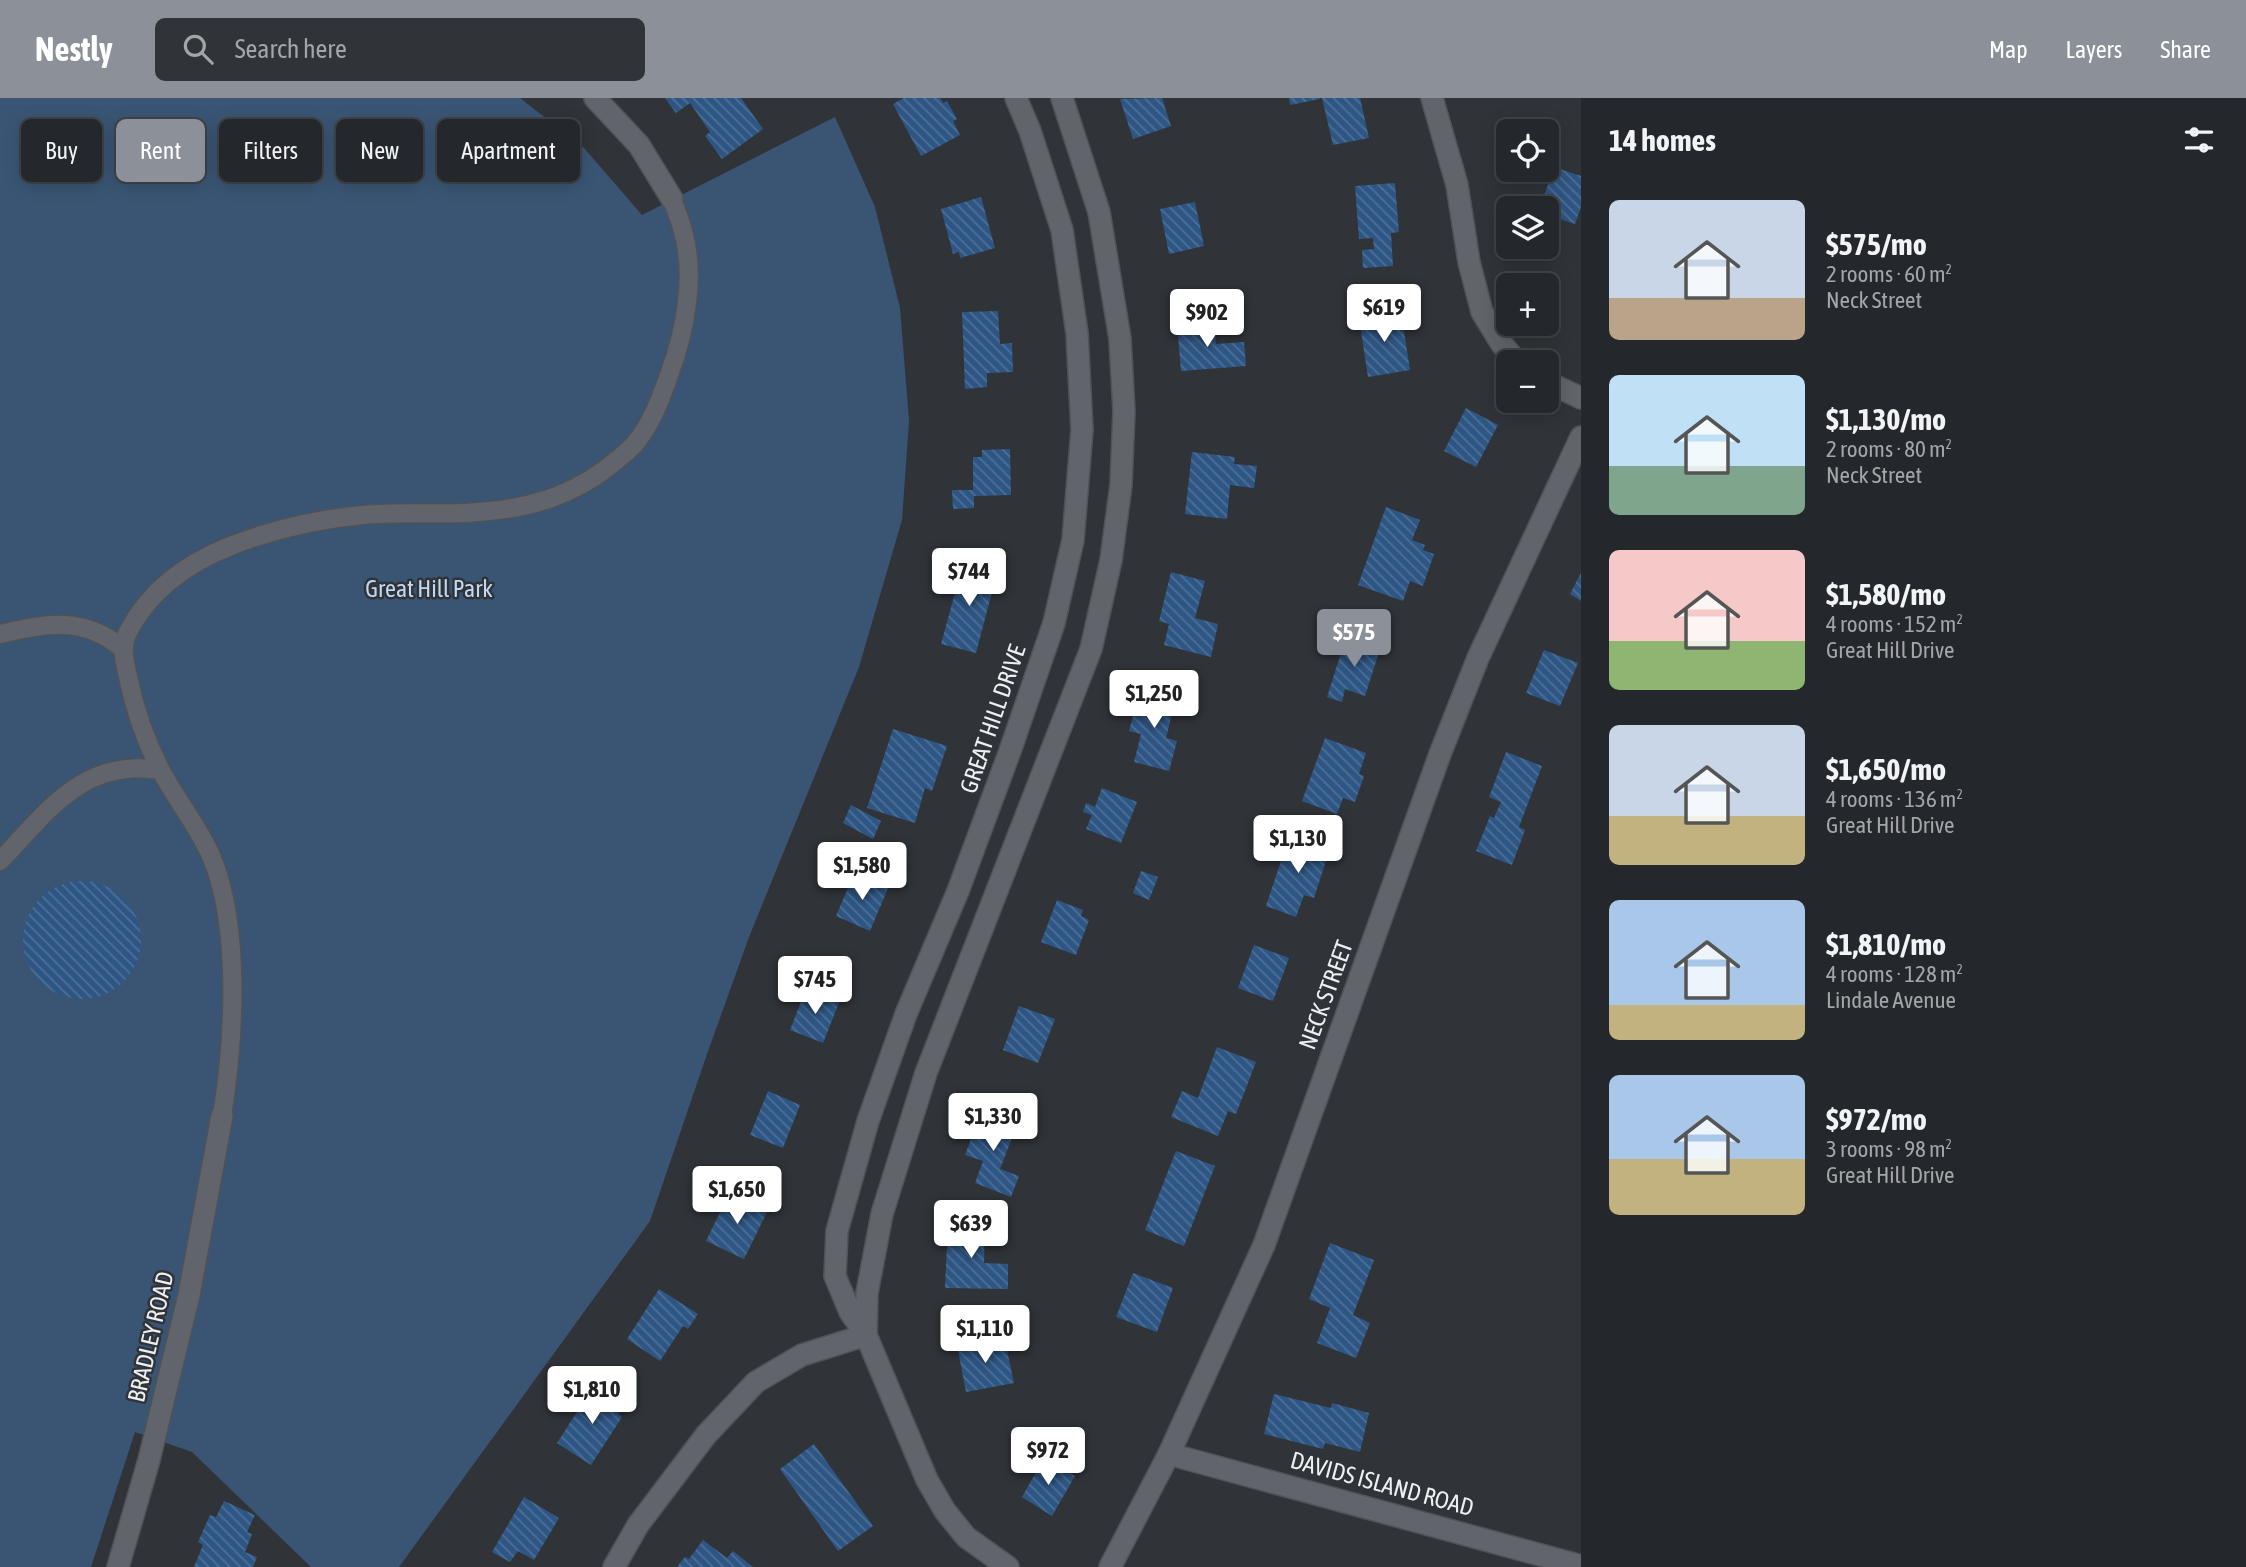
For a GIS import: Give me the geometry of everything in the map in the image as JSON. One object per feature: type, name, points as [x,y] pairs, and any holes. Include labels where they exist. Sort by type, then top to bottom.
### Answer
[{"type":"street","points":[[595,98],[639,145],[672,200]]},
{"type":"street","name":"GREAT HILL DRIVE","points":[[1009,1567],[966,1537],[945,1511],[928,1480],[866,1335],[850,1312],[835,1276],[837,1231],[868,1121],[906,1014],[958,891],[1050,636],[1073,540],[1082,429],[1077,333],[1062,230],[1030,131],[1016,98]]},
{"type":"street","name":"GREAT HILL DRIVE","points":[[866,1335],[867,1293],[882,1214],[926,1072],[1091,649],[1111,560],[1121,485],[1124,411],[1120,339],[1099,212],[1062,98]]},
{"type":"street","points":[[1432,98],[1457,185],[1469,262],[1482,312],[1507,350]]},
{"type":"street","points":[[1559,388],[1581,398]]},
{"type":"street","name":"NECK STREET","points":[[1110,1567],[1169,1454],[1264,1245],[1440,754],[1478,659],[1581,437]]},
{"type":"street","name":"BRADLEY ROAD","points":[[118,1567],[156,1433],[189,1295],[222,1116]]},
{"type":"street","points":[[614,1567],[638,1525],[706,1436],[756,1382],[802,1355],[866,1335]]},
{"type":"street","name":"DAVIDS ISLAND ROAD","points":[[1169,1454],[1581,1566]]},
{"type":"lane","points":[[222,1116],[229,1070],[232,1008],[225,896],[211,856],[161,770],[135,708],[122,648],[127,634],[143,609],[175,576],[208,555],[253,537],[306,522],[365,515],[465,513],[520,507],[563,495],[600,475],[636,443],[655,411],[682,335],[687,299],[687,267],[684,234],[672,200]]},
{"type":"lane","points":[[0,634],[46,624],[76,625],[109,638],[122,648]]},
{"type":"lane","points":[[0,861],[60,798],[86,781],[113,770],[139,767],[161,770]]},
{"type":"green space","name":"Great Hill Park","points":[[0,98],[520,98],[547,119],[437,119],[437,182],[580,182],[580,145],[642,215],[835,117],[875,207],[900,308],[909,421],[902,520],[859,667],[749,937],[650,1221],[399,1567],[311,1567],[192,1452],[135,1432],[91,1567],[0,1567]]},
{"type":"building","points":[[665,98],[741,98],[763,129],[722,159],[705,136],[710,132],[690,103],[676,113]]},
{"type":"building","points":[[904,98],[940,98],[943,103],[947,101],[957,119],[953,121],[960,135],[921,156],[893,104]]},
{"type":"building","points":[[1162,98],[1171,126],[1133,139],[1120,99]]},
{"type":"building","points":[[1289,98],[1320,98],[1320,99],[1290,105]]},
{"type":"building","points":[[1322,98],[1360,98],[1369,138],[1333,145]]},
{"type":"building","points":[[1559,169],[1581,176],[1581,207],[1575,224],[1559,219],[1559,196],[1544,196],[1549,182],[1559,182]]},
{"type":"building","points":[[1395,183],[1399,232],[1391,233],[1393,266],[1363,268],[1362,250],[1374,249],[1373,238],[1359,239],[1355,186]]},
{"type":"building","points":[[981,197],[995,248],[960,258],[959,252],[953,254],[941,209]]},
{"type":"building","points":[[1195,202],[1204,246],[1169,254],[1160,209]]},
{"type":"building","points":[[998,311],[1000,344],[1012,343],[1013,372],[987,373],[987,387],[965,389],[962,312]]},
{"type":"building","points":[[1401,312],[1410,370],[1368,377],[1359,318]]},
{"type":"building","points":[[1214,321],[1216,344],[1244,342],[1246,366],[1181,371],[1177,324]]},
{"type":"building","points":[[1466,408],[1498,425],[1476,467],[1444,451]]},
{"type":"building","points":[[1010,449],[1011,495],[974,496],[974,508],[953,509],[952,490],[973,490],[973,457],[982,457],[982,450]]},
{"type":"building","points":[[1192,452],[1235,457],[1234,464],[1257,466],[1254,488],[1230,485],[1227,519],[1185,514]]},
{"type":"building","points":[[1386,507],[1420,520],[1412,540],[1425,545],[1423,550],[1434,554],[1423,586],[1410,581],[1403,601],[1358,585]]},
{"type":"building","points":[[964,560],[994,568],[987,591],[992,592],[976,653],[941,644]]},
{"type":"building","points":[[1171,572],[1205,581],[1195,618],[1218,624],[1211,657],[1164,645],[1169,624],[1159,621]]},
{"type":"building","points":[[1581,573],[1581,601],[1570,594]]},
{"type":"building","points":[[1346,637],[1380,649],[1365,696],[1345,689],[1342,702],[1327,697]]},
{"type":"building","points":[[1544,650],[1578,663],[1560,706],[1526,693]]},
{"type":"building","points":[[1140,689],[1176,698],[1166,738],[1177,741],[1169,771],[1134,762],[1141,734],[1129,731]]},
{"type":"building","points":[[893,729],[947,746],[932,791],[925,788],[915,823],[867,808]]},
{"type":"building","points":[[1325,738],[1366,753],[1359,774],[1364,776],[1355,802],[1343,798],[1337,814],[1302,801]]},
{"type":"building","points":[[1506,752],[1542,766],[1519,827],[1525,830],[1512,865],[1476,851],[1490,816],[1494,818],[1501,802],[1489,797]]},
{"type":"building","points":[[1102,788],[1137,802],[1121,843],[1086,829],[1092,815],[1083,812],[1086,803],[1095,807]]},
{"type":"building","points":[[851,805],[881,821],[873,839],[843,823]]},
{"type":"building","points":[[1290,834],[1330,848],[1314,898],[1304,895],[1296,917],[1266,906]]},
{"type":"building","points":[[1141,871],[1158,877],[1149,900],[1133,893]]},
{"type":"building","points":[[854,874],[888,888],[870,931],[836,916]]},
{"type":"building","points":[[82,881],[105,885],[124,898],[137,917],[141,940],[137,963],[124,982],[105,995],[82,999],[59,995],[40,982],[27,963],[23,940],[27,917],[40,898],[59,885]]},
{"type":"building","points":[[1057,900],[1083,910],[1081,916],[1089,920],[1076,955],[1041,942]]},
{"type":"building","points":[[1254,945],[1289,958],[1273,1001],[1238,988]]},
{"type":"building","points":[[815,990],[840,1000],[823,1043],[790,1030],[804,994],[812,997]]},
{"type":"building","points":[[1019,1006],[1055,1019],[1038,1063],[1003,1050]]},
{"type":"building","points":[[1217,1047],[1256,1062],[1236,1114],[1228,1111],[1218,1136],[1171,1117],[1182,1091],[1198,1098]]},
{"type":"building","points":[[768,1091],[800,1105],[783,1148],[750,1135]]},
{"type":"building","points":[[981,1112],[1017,1125],[1000,1169],[1019,1176],[1011,1197],[975,1183],[983,1161],[965,1155]]},
{"type":"building","points":[[1176,1151],[1215,1166],[1184,1246],[1145,1230]]},
{"type":"building","points":[[730,1192],[768,1210],[744,1259],[706,1241]]},
{"type":"building","points":[[948,1222],[985,1223],[984,1263],[1008,1264],[1008,1289],[945,1288]]},
{"type":"building","points":[[1330,1243],[1374,1260],[1353,1315],[1370,1323],[1356,1358],[1317,1343],[1330,1308],[1309,1299]]},
{"type":"building","points":[[1133,1273],[1173,1288],[1157,1332],[1116,1317]]},
{"type":"building","points":[[659,1289],[698,1314],[688,1329],[683,1326],[660,1361],[627,1339]]},
{"type":"building","points":[[985,1340],[986,1345],[1005,1341],[1014,1383],[966,1392],[957,1345]]},
{"type":"building","points":[[603,1389],[625,1403],[618,1414],[622,1417],[591,1465],[557,1443],[589,1393],[597,1398]]},
{"type":"building","points":[[1274,1394],[1331,1408],[1332,1403],[1369,1413],[1360,1452],[1325,1443],[1323,1449],[1264,1434]]},
{"type":"building","points":[[814,1444],[873,1526],[838,1551],[780,1469]]},
{"type":"building","points":[[1044,1458],[1075,1476],[1052,1516],[1022,1497]]},
{"type":"building","points":[[524,1497],[559,1518],[534,1560],[518,1551],[510,1562],[492,1552]]},
{"type":"building","points":[[224,1501],[255,1515],[247,1532],[252,1534],[245,1552],[257,1557],[253,1567],[194,1567],[203,1545],[198,1542],[210,1515],[216,1517]]},
{"type":"building","points":[[703,1540],[727,1558],[733,1551],[753,1567],[677,1567],[685,1557],[689,1559]]}]
